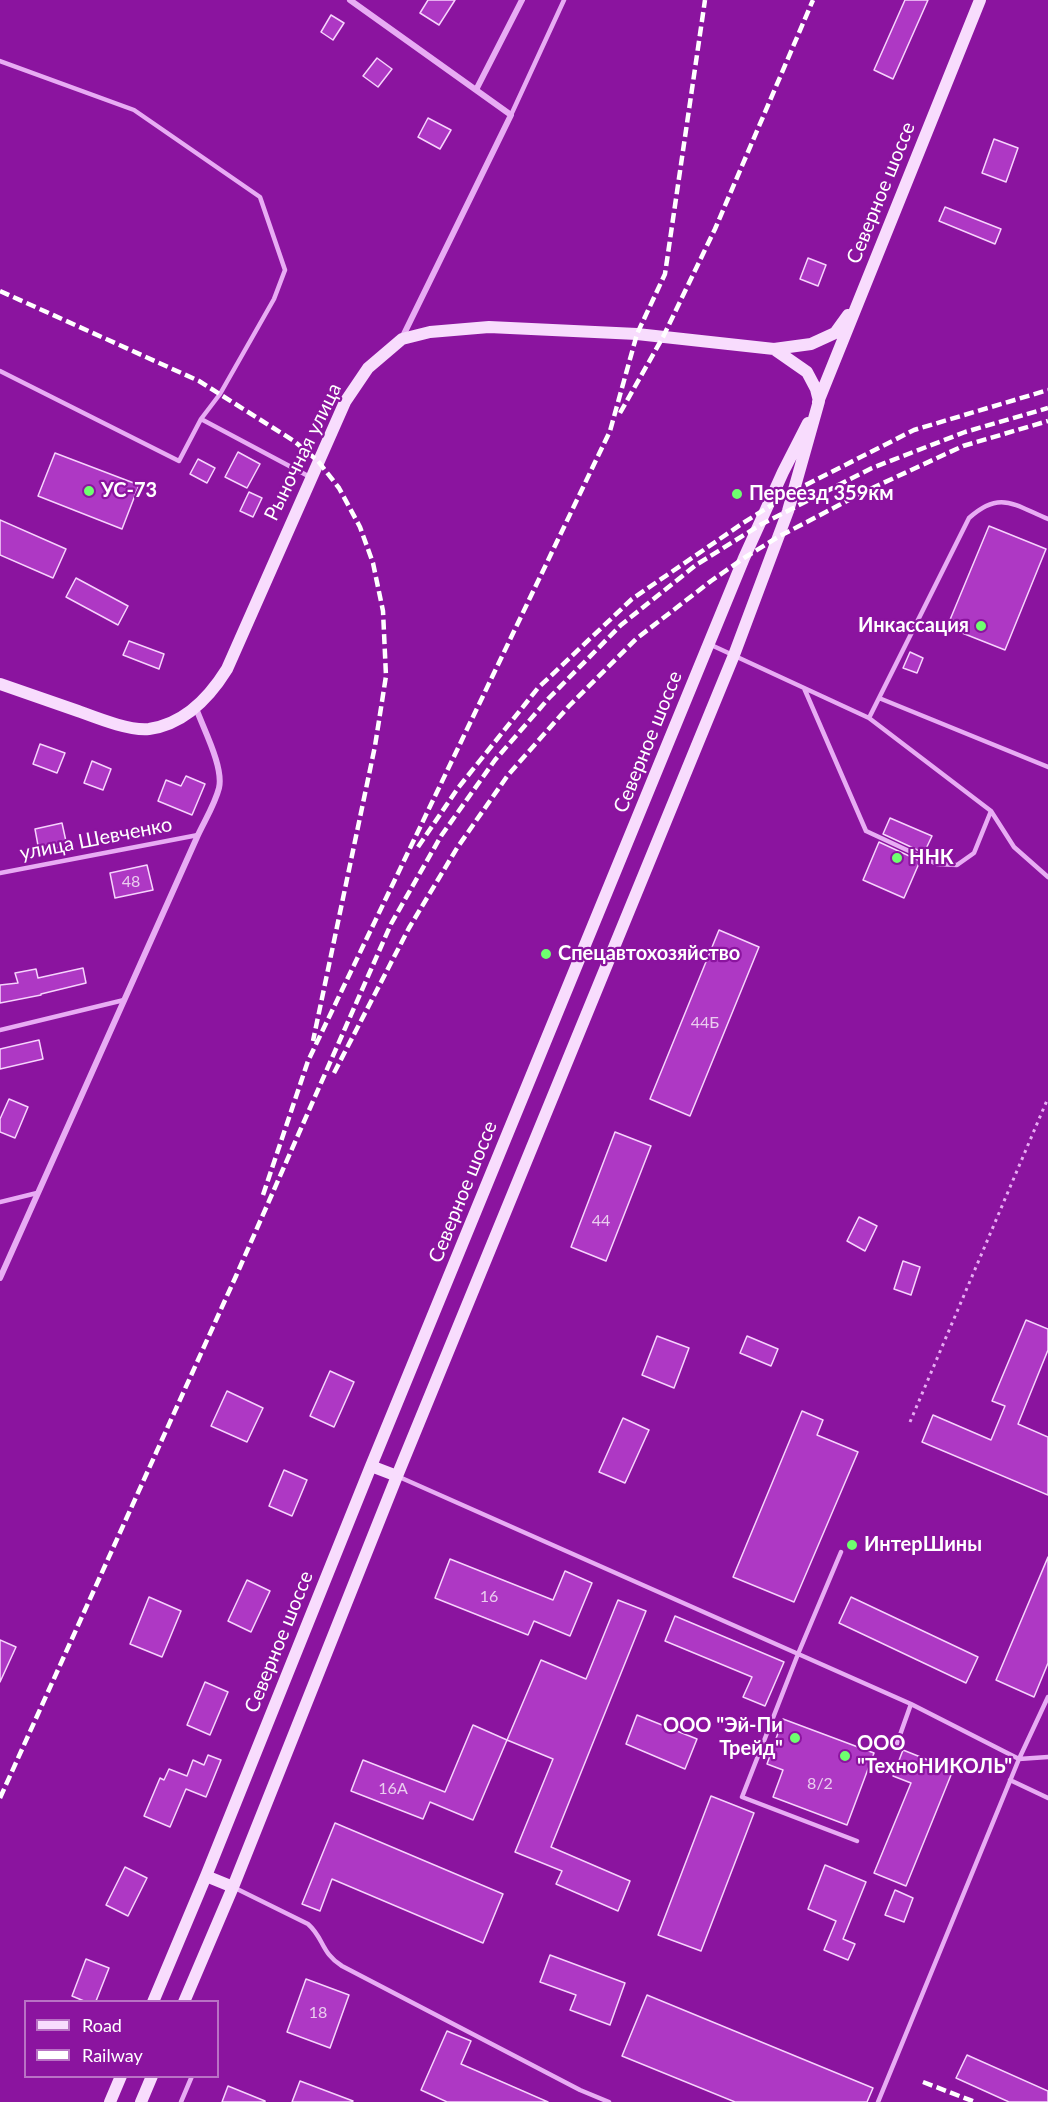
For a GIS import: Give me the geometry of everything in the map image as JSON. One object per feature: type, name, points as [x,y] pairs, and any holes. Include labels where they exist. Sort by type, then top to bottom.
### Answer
[{"type":"main road","name":"Северное шоссе","points":[[153,2000],[709,644],[783,472],[819,401],[980,0]]},
{"type":"main road","points":[[774,349],[811,344],[835,333],[858,303]]},
{"type":"main road","name":"Рыночная улица","points":[[0,684],[115,724],[148,729],[176,720],[196,708],[213,692],[227,669],[345,402],[368,368],[402,339],[456,328],[534,329],[637,334],[774,349],[807,372],[816,389],[819,401]]},
{"type":"main road","name":"Северное шоссе","points":[[184,2000],[233,1887],[397,1476],[735,655],[788,511],[819,401]]},
{"type":"main road","points":[[371,1466],[397,1476]]},
{"type":"main road","points":[[206,1875],[233,1887]]},
{"type":"main road","points":[[111,2102],[120,2078]]},
{"type":"main road","points":[[141,2102],[151,2078]]},
{"type":"street","points":[[350,0],[510,115],[402,339]]},
{"type":"street","points":[[476,90],[522,0]]},
{"type":"street","points":[[0,1278],[215,801],[220,786],[215,760],[196,708]]},
{"type":"lane","points":[[510,115],[564,0]]},
{"type":"lane","points":[[0,61],[134,110],[260,197],[285,270],[274,299],[220,394],[201,419],[179,461],[0,371]]},
{"type":"lane","points":[[201,419],[310,477]]},
{"type":"lane","points":[[869,718],[969,518],[980,508],[995,501],[1008,502],[1048,519]]},
{"type":"lane","points":[[709,644],[869,718],[992,811],[1014,847],[1048,877]]},
{"type":"lane","points":[[804,688],[866,831],[937,864],[957,865],[974,853],[992,811]]},
{"type":"lane","points":[[879,698],[1048,767]]},
{"type":"lane","name":"улица Шевченко","points":[[0,873],[198,835]]},
{"type":"lane","points":[[0,1030],[124,1000]]},
{"type":"lane","points":[[0,1202],[37,1193]]},
{"type":"lane","points":[[397,1476],[911,1704],[1019,1759],[1048,1757]]},
{"type":"lane","points":[[841,1552],[742,1797],[857,1841]]},
{"type":"lane","points":[[878,2102],[1010,1780],[1048,1697]]},
{"type":"lane","points":[[895,1749],[911,1704]]},
{"type":"lane","points":[[1010,1780],[1048,1798]]},
{"type":"lane","points":[[233,1887],[308,1924],[317,1932],[321,1944],[331,1959],[342,1966],[580,2090],[609,2102]]},
{"type":"lane","points":[[181,2102],[191,2078]]},
{"type":"path","points":[[910,1422],[1048,1098]]},
{"type":"building","points":[[428,0],[455,0],[439,25],[420,13]]},
{"type":"building","points":[[905,0],[928,0],[893,79],[874,70]]},
{"type":"building","points":[[331,15],[344,23],[333,40],[321,32]]},
{"type":"building","points":[[377,58],[392,69],[378,87],[363,76]]},
{"type":"building","points":[[428,118],[451,130],[440,149],[418,137]]},
{"type":"building","points":[[994,139],[1018,148],[1006,182],[982,173]]},
{"type":"building","points":[[945,207],[1001,229],[995,244],[939,221]]},
{"type":"building","points":[[808,258],[826,265],[818,286],[800,279]]},
{"type":"building","points":[[238,452],[260,464],[247,488],[225,477]]},
{"type":"building","name":"УС-73","points":[[55,453],[139,485],[122,529],[38,496]]},
{"type":"building","points":[[198,459],[215,468],[207,483],[190,474]]},
{"type":"building","points":[[249,492],[262,498],[253,517],[240,511]]},
{"type":"building","points":[[0,520],[66,549],[53,578],[0,555]]},
{"type":"building","points":[[989,526],[1046,549],[1005,650],[947,627]]},
{"type":"building","points":[[76,578],[128,606],[118,625],[66,597]]},
{"type":"building","points":[[129,641],[164,654],[159,669],[123,655]]},
{"type":"building","points":[[910,652],[923,658],[917,673],[903,668]]},
{"type":"building","points":[[40,744],[65,753],[57,773],[33,764]]},
{"type":"building","points":[[92,761],[111,769],[103,790],[84,783]]},
{"type":"building","points":[[186,776],[205,784],[192,815],[158,801],[166,780],[181,786]]},
{"type":"building","points":[[890,818],[932,836],[924,853],[883,834]]},
{"type":"building","points":[[62,823],[67,846],[39,851],[35,829]]},
{"type":"building","points":[[879,842],[920,861],[904,898],[863,880]]},
{"type":"building","points":[[147,865],[153,890],[115,898],[110,873]]},
{"type":"building","points":[[719,930],[759,947],[690,1116],[650,1099]]},
{"type":"building","points":[[83,968],[86,983],[0,1003],[0,985],[18,983],[15,973],[36,969],[38,978]]},
{"type":"building","points":[[39,1040],[43,1059],[0,1069],[0,1049]]},
{"type":"building","points":[[9,1099],[28,1107],[15,1138],[0,1132],[0,1119]]},
{"type":"building","points":[[615,1132],[651,1146],[606,1261],[571,1247]]},
{"type":"building","points":[[859,1217],[877,1226],[865,1251],[847,1241]]},
{"type":"building","points":[[903,1261],[920,1267],[911,1295],[894,1289]]},
{"type":"building","points":[[1026,1320],[1048,1329],[1048,1350],[1018,1424],[1048,1437],[1048,1495],[922,1442],[933,1415],[991,1440],[1005,1406],[992,1401]]},
{"type":"building","points":[[657,1336],[689,1348],[674,1388],[642,1375]]},
{"type":"building","points":[[747,1336],[778,1349],[771,1366],[740,1353]]},
{"type":"building","points":[[330,1371],[354,1382],[334,1427],[310,1416]]},
{"type":"building","points":[[227,1391],[263,1408],[247,1442],[211,1426]]},
{"type":"building","points":[[802,1411],[823,1420],[817,1435],[858,1452],[794,1602],[733,1577]]},
{"type":"building","points":[[623,1418],[649,1430],[625,1483],[599,1472]]},
{"type":"building","points":[[284,1470],[307,1480],[292,1516],[269,1506]]},
{"type":"building","points":[[1048,1557],[1048,1663],[1034,1697],[996,1680]]},
{"type":"building","points":[[450,1559],[553,1600],[565,1571],[592,1583],[570,1636],[534,1621],[528,1635],[435,1598]]},
{"type":"building","points":[[247,1580],[270,1591],[251,1632],[228,1621]]},
{"type":"building","points":[[149,1597],[181,1611],[162,1657],[130,1644]]},
{"type":"building","points":[[851,1597],[978,1657],[966,1683],[839,1623]]},
{"type":"building","points":[[618,1600],[646,1611],[551,1847],[630,1881],[618,1911],[556,1884],[562,1871],[515,1852],[553,1759],[507,1740],[541,1660],[586,1679]]},
{"type":"building","points":[[675,1616],[784,1662],[765,1706],[743,1697],[752,1677],[665,1641]]},
{"type":"building","points":[[0,1640],[16,1647],[0,1682]]},
{"type":"building","points":[[205,1682],[228,1692],[210,1735],[187,1725]]},
{"type":"building","points":[[637,1715],[697,1739],[685,1769],[626,1744]]},
{"type":"building","points":[[783,1719],[874,1753],[847,1825],[773,1797],[783,1770],[767,1764]]},
{"type":"building","points":[[473,1725],[507,1740],[473,1820],[430,1802],[423,1819],[351,1791],[363,1760],[445,1792]]},
{"type":"building","points":[[903,1750],[953,1770],[906,1886],[874,1873],[911,1783],[893,1776]]},
{"type":"building","points":[[208,1755],[221,1760],[206,1797],[186,1789],[170,1827],[144,1816],[160,1778],[164,1780],[169,1769],[187,1776],[193,1760],[204,1765]]},
{"type":"building","points":[[711,1796],[754,1813],[701,1951],[658,1935]]},
{"type":"building","points":[[335,1823],[503,1894],[483,1943],[332,1879],[320,1911],[302,1904]]},
{"type":"building","points":[[825,1865],[866,1882],[843,1939],[855,1944],[848,1960],[824,1950],[836,1921],[808,1909]]},
{"type":"building","points":[[125,1867],[147,1878],[128,1916],[106,1905]]},
{"type":"building","points":[[895,1890],[913,1898],[904,1922],[885,1915]]},
{"type":"building","points":[[550,1955],[625,1983],[610,2025],[570,2010],[576,1995],[540,1982]]},
{"type":"building","points":[[86,1959],[109,1968],[96,2000],[82,2000],[72,1996]]},
{"type":"building","points":[[306,1979],[349,1995],[330,2048],[287,2032]]},
{"type":"building","points":[[647,1995],[873,2088],[867,2102],[735,2102],[622,2056]]},
{"type":"building","points":[[447,2031],[471,2041],[461,2064],[548,2102],[447,2102],[421,2090]]},
{"type":"building","points":[[967,2055],[1048,2091],[1048,2102],[1009,2102],[956,2078]]},
{"type":"building","points":[[300,2081],[353,2101],[292,2102]]},
{"type":"building","points":[[228,2086],[265,2101],[265,2102],[222,2102]]},
{"type":"railway","points":[[263,1195],[308,1061],[610,431],[637,334],[665,274],[705,0]]},
{"type":"railway","points":[[620,413],[663,337],[715,229],[813,0]]},
{"type":"railway","points":[[0,291],[199,381],[294,441],[318,461],[339,488],[360,527],[373,563],[383,611],[386,676],[375,746],[313,1041]]},
{"type":"railway","points":[[418,847],[458,788],[538,688],[632,599],[794,491],[914,430],[1048,390]]},
{"type":"railway","points":[[0,1798],[236,1276],[391,924],[441,836],[495,760],[549,698],[621,625],[696,565],[760,525],[872,468],[965,432],[1048,408]]},
{"type":"railway","points":[[334,1073],[409,928],[457,848],[508,775],[569,706],[636,639],[711,581],[778,537],[868,490],[963,446],[1048,421]]},
{"type":"railway","points":[[923,2082],[975,2102]]},
{"type":"place","name":"УС-73","points":[[89,491]]},
{"type":"place","name":"Переезд 359км","points":[[737,494]]},
{"type":"place","name":"Инкассация","points":[[981,626]]},
{"type":"place","name":"ННК","points":[[897,858]]},
{"type":"place","name":"Спецавтохозяйство","points":[[546,954]]},
{"type":"place","name":"ИнтерШины","points":[[852,1545]]},
{"type":"place","name":"ООО \"Эй-Пи Трейд\"","points":[[795,1738]]},
{"type":"place","name":"ООО \"ТехноНИКОЛЬ\"","points":[[845,1756]]}]
